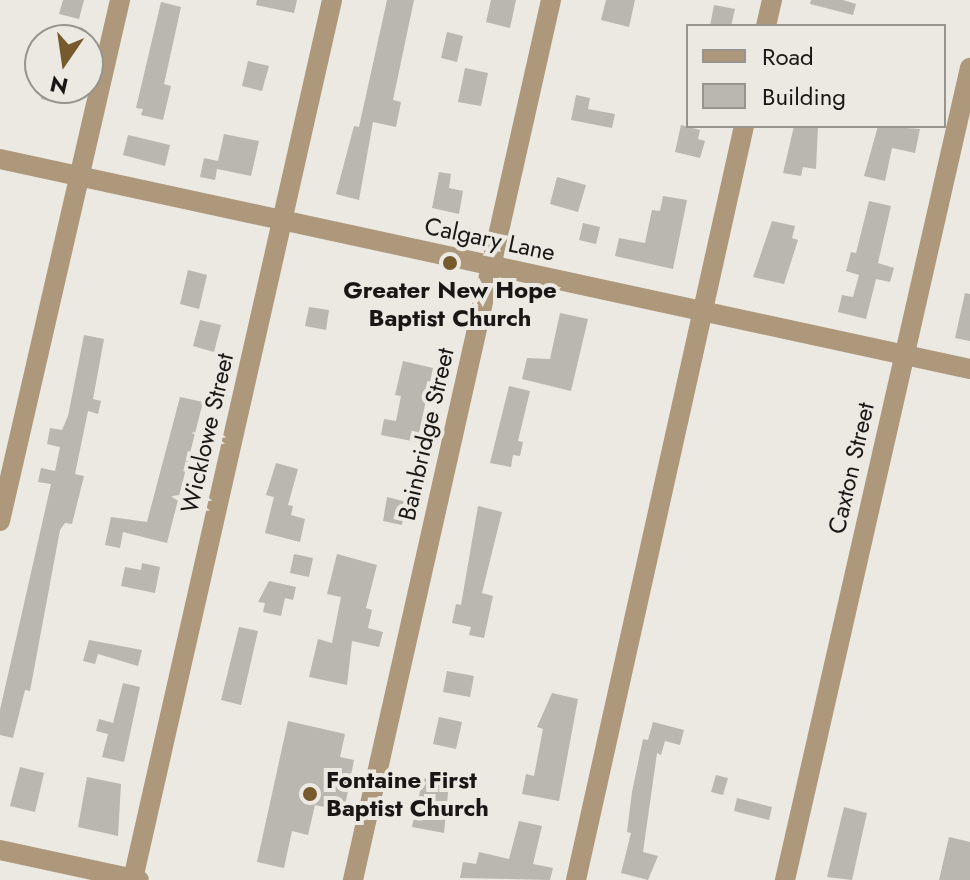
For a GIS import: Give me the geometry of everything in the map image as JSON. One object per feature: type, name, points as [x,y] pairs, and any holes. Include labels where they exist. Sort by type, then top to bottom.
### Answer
[{"type":"street","points":[[0,521],[120,0]]},
{"type":"street","name":"Wicklowe Street","points":[[136,879],[332,0]]},
{"type":"street","name":"Bainbridge Street","points":[[353,880],[551,0]]},
{"type":"street","points":[[766,24],[772,0]]},
{"type":"street","name":"Caxton Street","points":[[785,880],[970,68]]},
{"type":"street","points":[[576,880],[744,128]]},
{"type":"street","name":"Calgary Lane","points":[[0,159],[970,369]]},
{"type":"street","points":[[0,850],[136,879]]},
{"type":"building","points":[[63,0],[84,0],[79,19],[59,14]]},
{"type":"building","points":[[257,0],[297,0],[294,13],[256,5]]},
{"type":"building","points":[[387,0],[414,0],[393,100],[401,102],[396,127],[373,122],[359,200],[336,194],[354,126],[359,127]]},
{"type":"building","points":[[491,0],[516,0],[510,28],[486,22]]},
{"type":"building","points":[[606,0],[635,0],[629,27],[601,20]]},
{"type":"building","points":[[811,0],[843,0],[856,4],[853,15],[810,4]]},
{"type":"building","points":[[161,2],[181,7],[164,84],[171,86],[163,120],[141,115],[143,109],[136,108]]},
{"type":"building","points":[[714,5],[735,9],[731,24],[710,24]]},
{"type":"building","points":[[447,32],[463,36],[457,62],[441,58]]},
{"type":"building","points":[[248,61],[269,66],[262,91],[242,86]]},
{"type":"building","points":[[465,68],[488,73],[481,106],[458,102]]},
{"type":"building","points":[[576,95],[590,98],[588,109],[615,114],[612,128],[571,120]]},
{"type":"building","points":[[681,125],[700,130],[698,139],[705,141],[700,158],[675,152]]},
{"type":"building","points":[[794,128],[818,128],[816,169],[803,167],[801,176],[783,173]]},
{"type":"building","points":[[877,128],[920,129],[915,153],[892,148],[885,181],[864,176]]},
{"type":"building","points":[[224,134],[259,141],[251,176],[217,169],[215,180],[200,177],[204,158],[218,161]]},
{"type":"building","points":[[128,135],[170,145],[165,166],[123,155]]},
{"type":"building","points":[[439,172],[451,174],[449,188],[463,191],[459,214],[432,208]]},
{"type":"building","points":[[557,177],[586,185],[578,212],[550,204]]},
{"type":"building","points":[[663,196],[687,200],[673,269],[615,256],[619,238],[645,243],[652,210],[660,211]]},
{"type":"building","points":[[869,201],[891,206],[878,263],[894,268],[890,282],[876,279],[866,319],[838,312],[842,295],[853,297],[859,275],[846,271],[851,252],[856,253]]},
{"type":"building","points":[[772,221],[795,226],[792,238],[798,240],[784,284],[753,277]]},
{"type":"building","points":[[583,223],[600,227],[596,244],[579,240]]},
{"type":"building","points":[[188,270],[207,275],[199,309],[180,304]]},
{"type":"building","points":[[965,293],[970,294],[970,341],[955,338]]},
{"type":"building","points":[[309,307],[329,310],[326,330],[305,326]]},
{"type":"building","points":[[560,313],[588,319],[571,391],[522,379],[527,358],[550,359]]},
{"type":"building","points":[[200,320],[221,325],[214,352],[193,346]]},
{"type":"building","points":[[84,335],[104,339],[93,399],[101,401],[98,414],[88,411],[75,474],[84,476],[72,524],[65,523],[60,530],[30,691],[25,690],[13,738],[0,735],[0,710],[51,484],[38,482],[41,468],[55,471],[60,447],[47,444],[50,428],[62,430],[68,416]]},
{"type":"building","points":[[403,361],[433,368],[417,442],[381,435],[384,419],[396,421],[401,396],[395,395]]},
{"type":"building","points":[[509,386],[530,391],[518,441],[523,442],[520,456],[513,455],[511,467],[490,463]]},
{"type":"building","points":[[180,397],[203,402],[167,543],[123,532],[120,548],[105,545],[111,517],[147,522]]},
{"type":"building","points":[[276,463],[298,469],[288,505],[293,506],[291,515],[305,519],[300,542],[265,533],[274,497],[266,495]]},
{"type":"building","points":[[387,497],[407,502],[402,525],[383,521]]},
{"type":"building","points":[[478,506],[502,512],[482,593],[493,596],[484,638],[469,635],[471,627],[452,623],[456,604],[461,605]]},
{"type":"building","points":[[294,554],[313,558],[309,577],[290,573]]},
{"type":"building","points":[[337,554],[377,565],[366,608],[372,610],[368,628],[383,632],[379,647],[352,641],[347,685],[309,677],[318,639],[332,643],[341,597],[327,594]]},
{"type":"building","points":[[142,563],[160,567],[155,593],[121,586],[125,567],[141,570]]},
{"type":"building","points":[[269,581],[296,587],[293,600],[285,598],[281,616],[263,612],[265,603],[258,602]]},
{"type":"building","points":[[239,627],[258,631],[241,705],[221,700]]},
{"type":"building","points":[[89,640],[142,650],[138,666],[98,654],[95,664],[83,661]]},
{"type":"building","points":[[447,671],[474,676],[470,697],[443,692]]},
{"type":"building","points":[[123,683],[140,687],[124,762],[102,757],[108,734],[96,731],[99,719],[113,723]]},
{"type":"building","points":[[552,693],[578,699],[559,801],[522,794],[526,774],[534,776],[543,729],[537,727]]},
{"type":"building","points":[[439,717],[462,722],[456,749],[433,744]]},
{"type":"building","name":"Fontaine First Baptist Church","points":[[288,721],[345,734],[340,757],[354,760],[344,811],[315,805],[308,835],[292,831],[284,868],[257,862]]},
{"type":"building","points":[[653,722],[684,730],[680,745],[665,741],[661,755],[657,753],[643,852],[658,856],[648,880],[621,873],[631,833],[627,832],[632,792],[643,739],[648,740]]},
{"type":"building","points":[[20,767],[44,773],[35,812],[10,806]]},
{"type":"building","points":[[716,775],[728,778],[723,795],[711,792]]},
{"type":"building","points":[[87,777],[121,784],[118,836],[78,827]]},
{"type":"building","points":[[423,778],[449,783],[444,833],[412,827]]},
{"type":"building","points":[[737,798],[772,807],[769,820],[734,811]]},
{"type":"building","points":[[844,807],[867,813],[852,880],[827,877]]},
{"type":"building","points":[[519,821],[542,826],[533,864],[553,868],[550,880],[460,878],[463,862],[476,864],[479,852],[509,859]]},
{"type":"building","points":[[949,837],[970,842],[970,880],[939,880]]},
{"type":"place","name":"Greater New Hope Baptist Church","points":[[450,263]]},
{"type":"place","name":"Fontaine First Baptist Church","points":[[310,794]]}]
